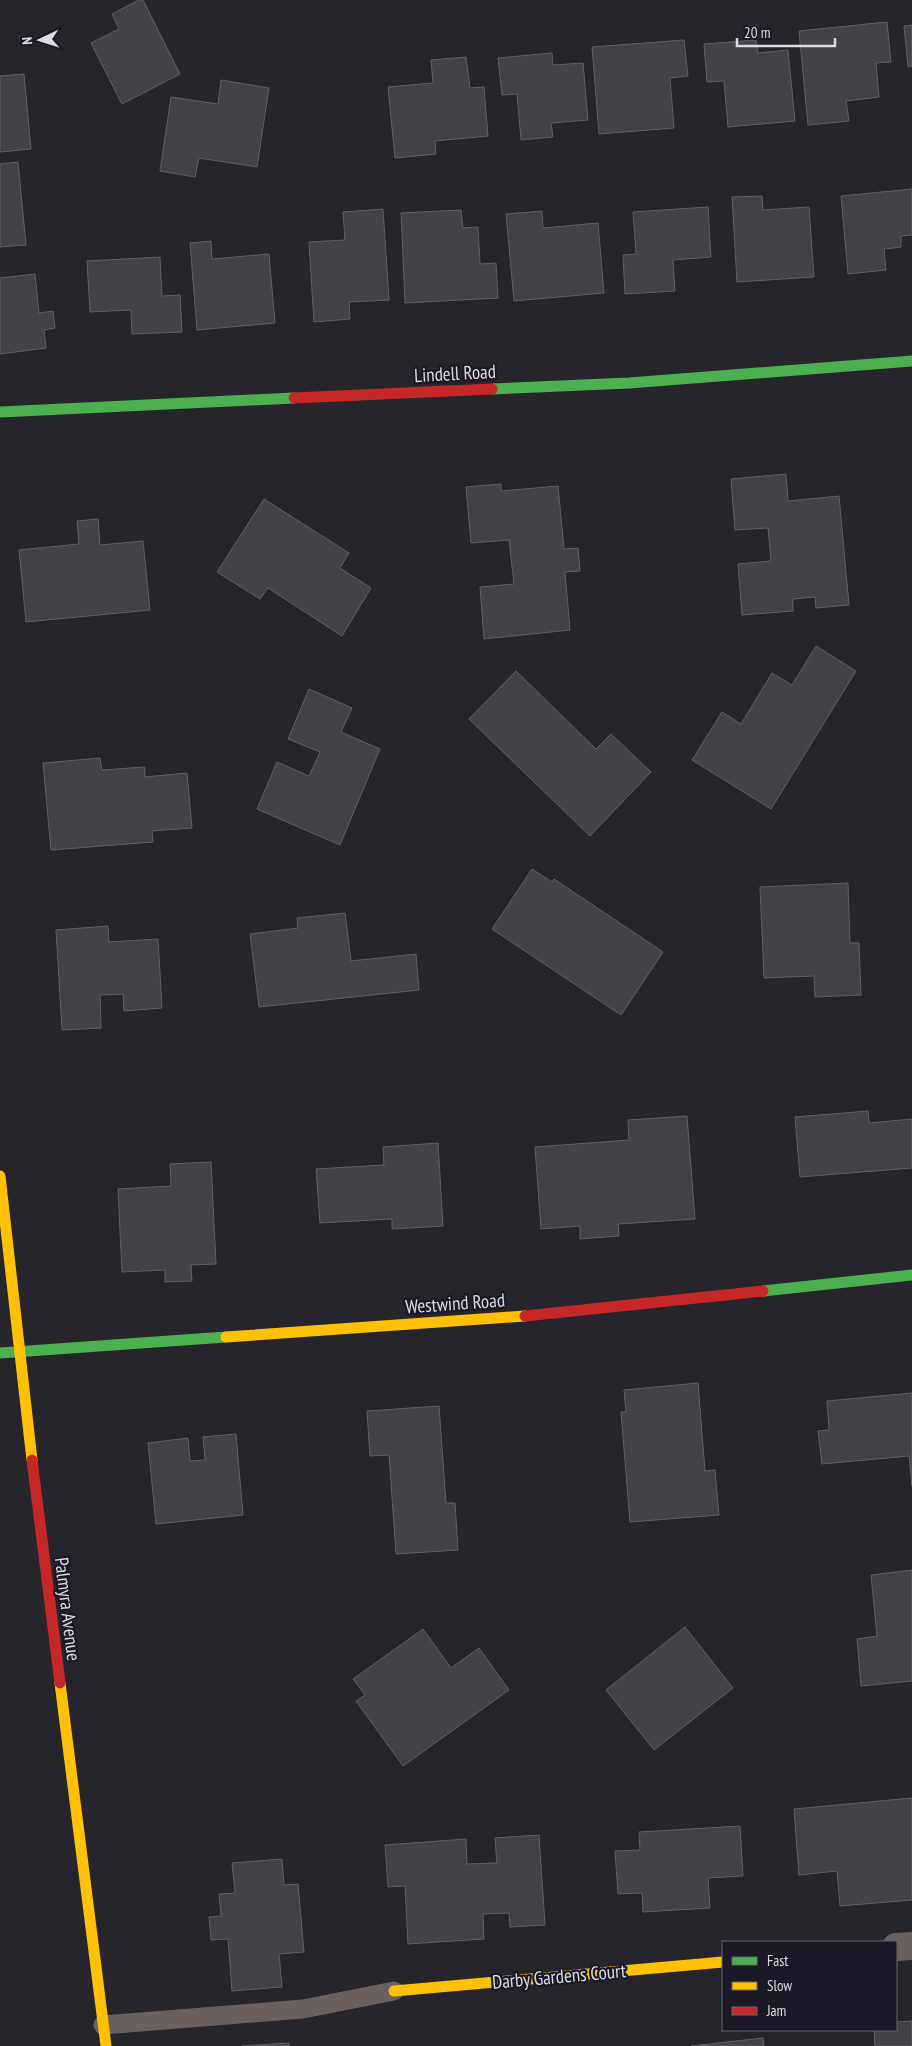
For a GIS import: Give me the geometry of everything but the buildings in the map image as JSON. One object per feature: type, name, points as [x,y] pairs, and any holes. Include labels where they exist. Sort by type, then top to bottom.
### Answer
[{"type":"street","name":"Lindell Road","points":[[0,412],[629,383],[912,361]]},
{"type":"street","name":"Palmyra Avenue","points":[[0,1176],[18,1352],[106,2046]]},
{"type":"street","name":"Westwind Road","points":[[0,1353],[523,1316],[912,1275]]},
{"type":"street","points":[[897,1947],[912,1946]]},
{"type":"street","name":"Darby Gardens Court","points":[[394,1991],[722,1962]]},
{"type":"lane","points":[[103,2026],[303,2009],[394,1991]]},
{"type":"traffic: fast","points":[[492,389],[629,383],[912,361]]},
{"type":"traffic: fast","points":[[0,412],[294,398]]},
{"type":"traffic: fast","points":[[763,1291],[912,1275]]},
{"type":"traffic: fast","points":[[0,1353],[226,1337]]},
{"type":"traffic: slow","points":[[0,1176],[32,1460]]},
{"type":"traffic: slow","points":[[226,1337],[525,1316]]},
{"type":"traffic: slow","points":[[60,1683],[106,2046]]},
{"type":"traffic: slow","points":[[394,1991],[722,1962]]},
{"type":"traffic: jam","points":[[294,398],[492,389]]},
{"type":"traffic: jam","points":[[525,1316],[763,1291]]},
{"type":"traffic: jam","points":[[32,1460],[60,1683]]}]
